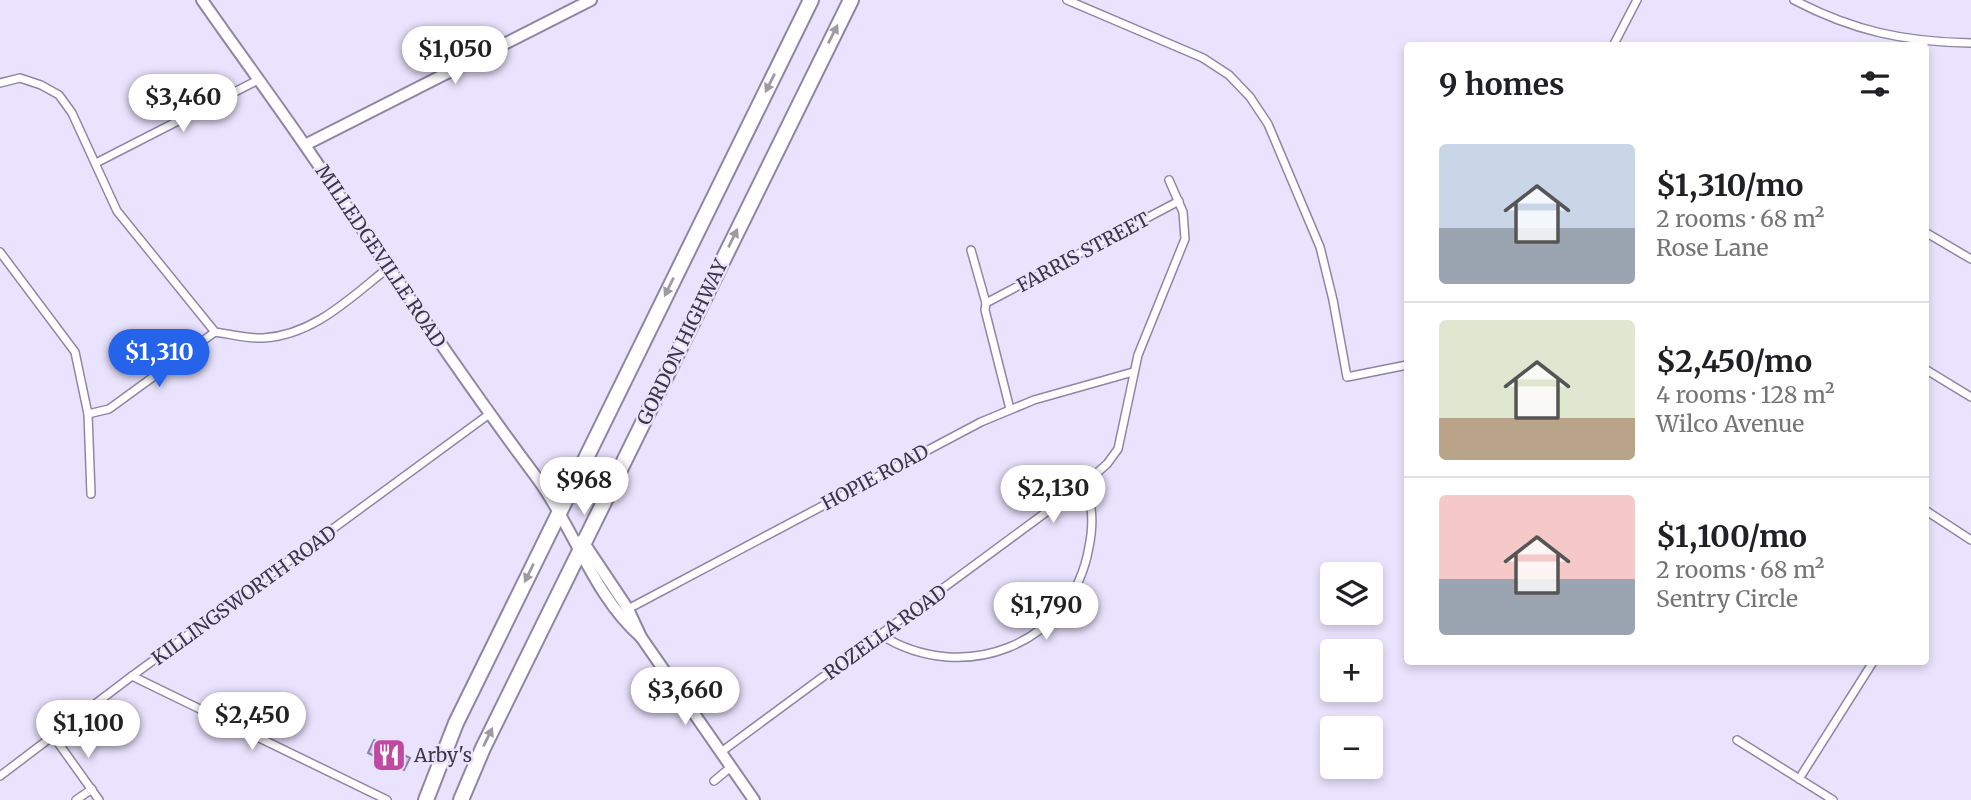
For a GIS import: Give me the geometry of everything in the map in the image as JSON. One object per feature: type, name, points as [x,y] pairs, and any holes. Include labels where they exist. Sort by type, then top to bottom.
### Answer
[{"type":"highway","name":"GORDON HIGHWAY","points":[[426,800],[443,750],[811,0]]},
{"type":"highway","name":"GORDON HIGHWAY","points":[[461,800],[483,748],[581,546],[851,0]]},
{"type":"street","name":"MILLEDGEVILLE ROAD","points":[[202,0],[305,145],[488,415],[559,512],[628,625],[641,637]]},
{"type":"street","points":[[305,145],[591,0]]},
{"type":"street","points":[[1067,0],[1203,58],[1229,75],[1250,97],[1268,124],[1320,247],[1347,377],[1404,366]]},
{"type":"street","points":[[1615,42],[1637,0]]},
{"type":"street","points":[[1794,0],[1826,16],[1882,35],[1971,43]]},
{"type":"street","points":[[0,83],[20,78],[59,95],[72,113],[117,211],[215,332],[260,339],[293,334],[327,317],[388,268]]},
{"type":"street","points":[[96,163],[257,80]]},
{"type":"street","name":"ROZELLA ROAD","points":[[721,752],[1083,485],[1107,464],[1118,449],[1127,415],[1133,372],[1185,239],[1186,221],[1169,180]]},
{"type":"street","name":"FARRIS STREET","points":[[986,303],[1179,201]]},
{"type":"street","points":[[1929,234],[1971,260]]},
{"type":"street","points":[[971,250],[1010,409]]},
{"type":"street","points":[[0,252],[75,352],[88,414],[91,494]]},
{"type":"street","points":[[88,414],[109,409],[215,332]]},
{"type":"street","points":[[1929,371],[1971,397]]},
{"type":"street","name":"HOPIE ROAD","points":[[628,609],[779,527],[1010,409],[1133,372]]},
{"type":"street","name":"KILLINGSWORTH ROAD","points":[[0,776],[488,415]]},
{"type":"street","points":[[881,635],[914,650],[951,658],[1007,650],[1029,638],[1062,607],[1081,577],[1088,558],[1092,529],[1090,503],[1083,485]]},
{"type":"street","points":[[1929,513],[1971,540]]},
{"type":"street","name":"MILLEDGEVILLE ROAD","points":[[581,546],[628,609],[641,637],[754,800]]},
{"type":"street","points":[[1799,779],[1870,665]]},
{"type":"street","points":[[132,676],[387,800]]},
{"type":"street","points":[[54,737],[99,800]]},
{"type":"street","points":[[1737,740],[1833,800]]},
{"type":"street","points":[[714,781],[732,767]]},
{"type":"street","points":[[76,800],[92,789]]},
{"type":"building","name":"Arby's","points":[[374,740],[410,758],[404,770],[368,753]]},
{"type":"place","name":"Arby's","points":[[389,755]]}]
